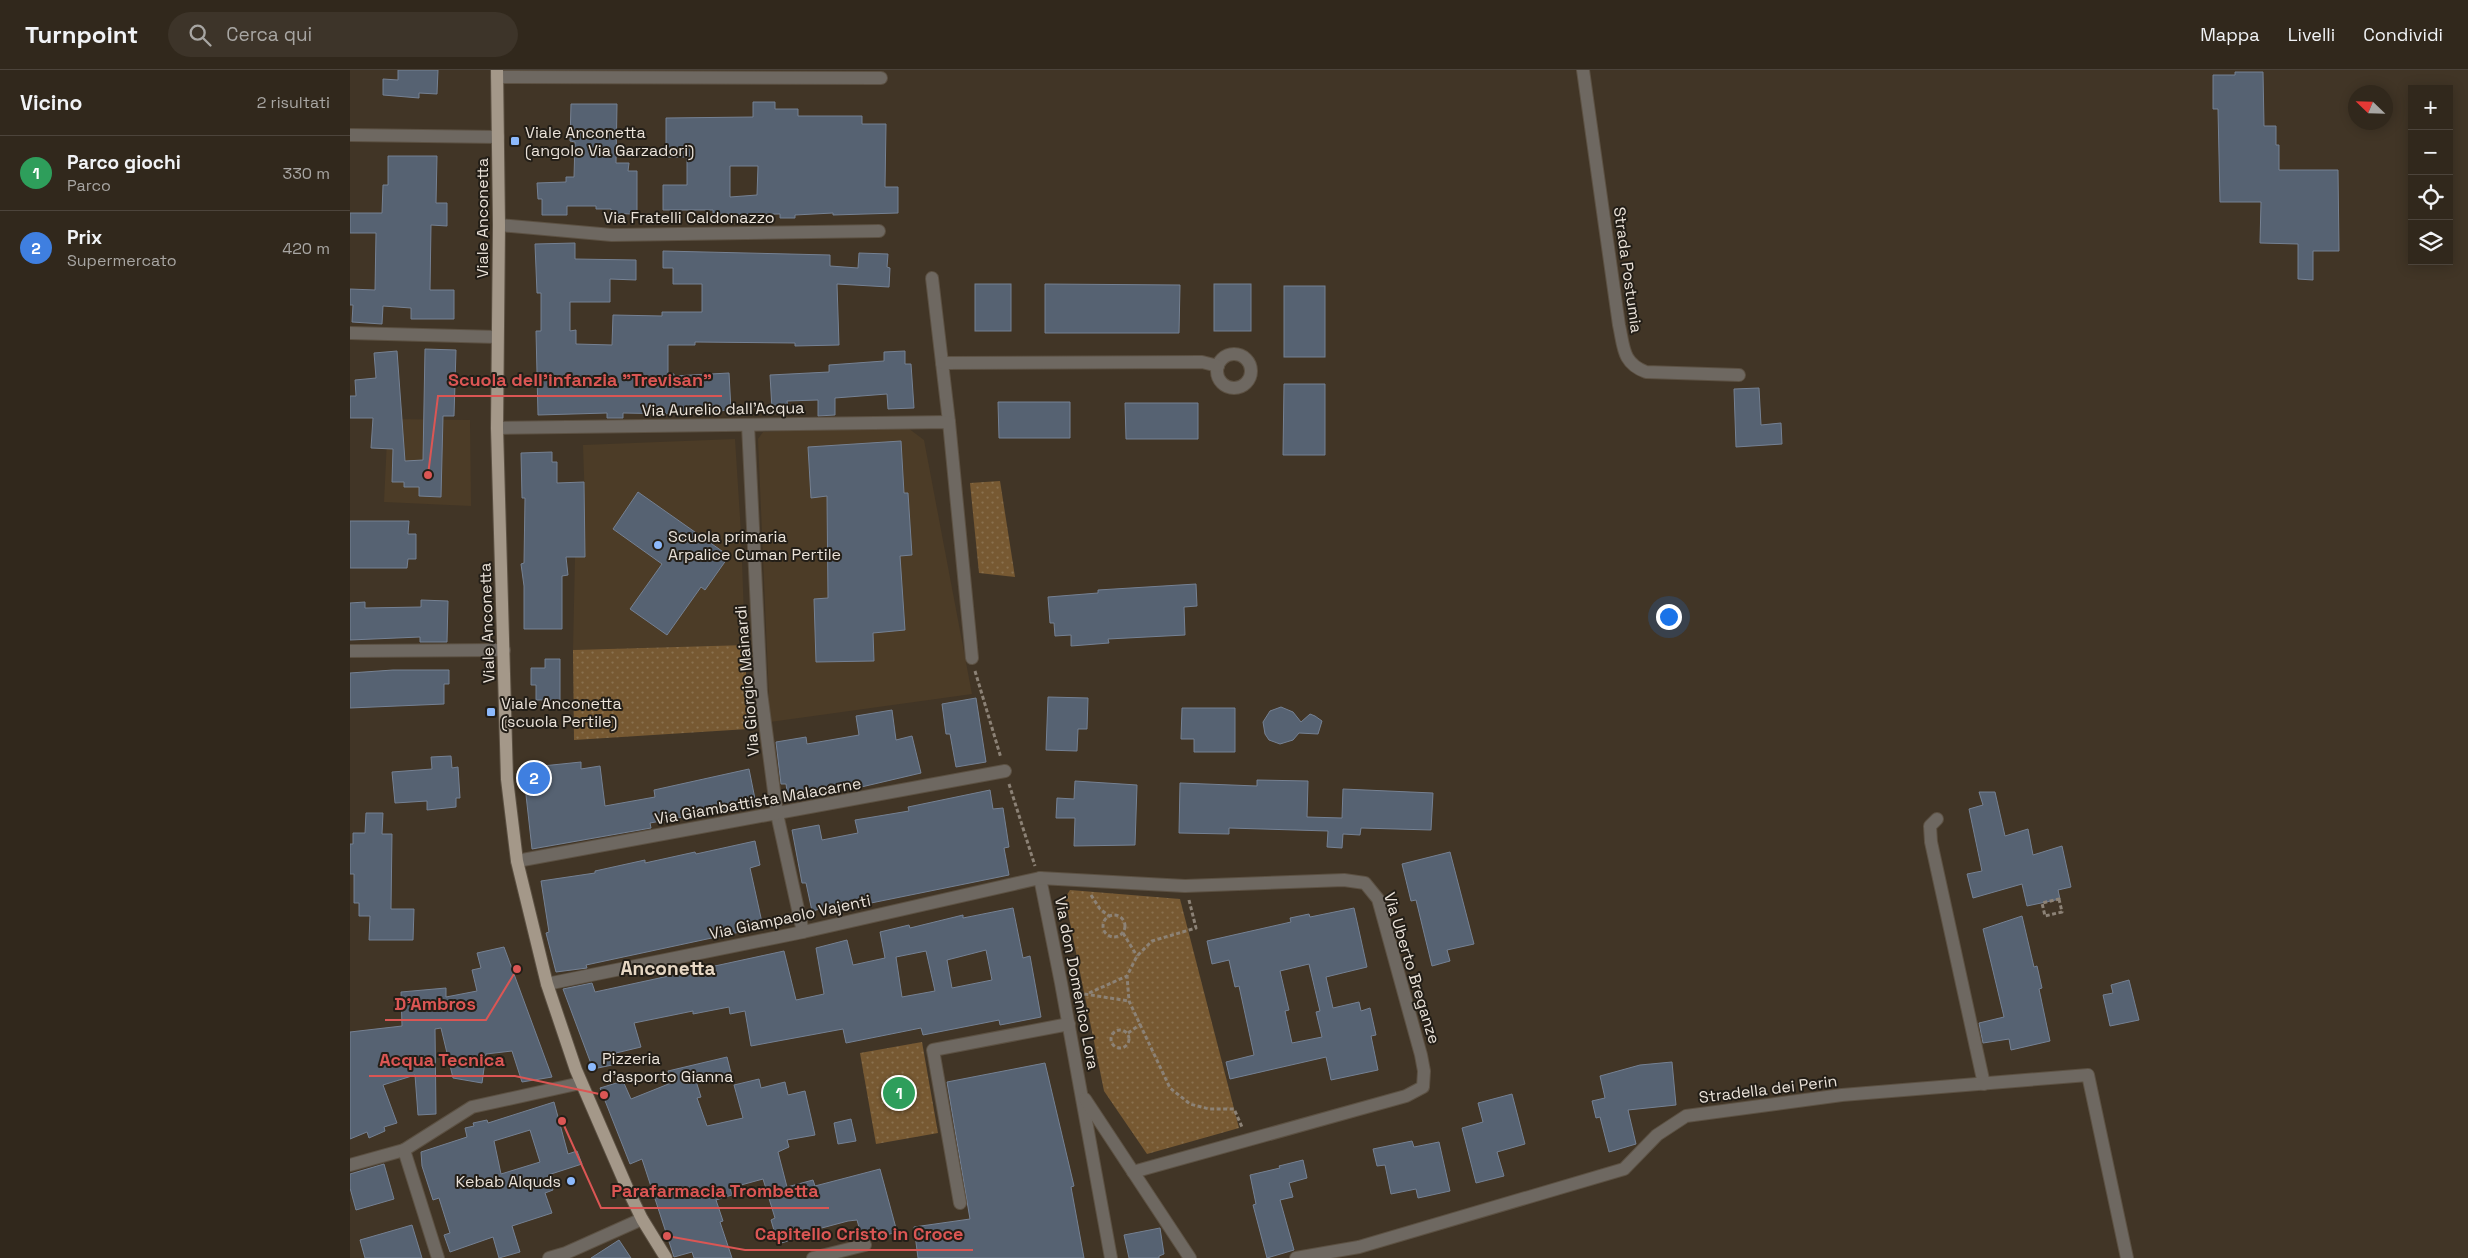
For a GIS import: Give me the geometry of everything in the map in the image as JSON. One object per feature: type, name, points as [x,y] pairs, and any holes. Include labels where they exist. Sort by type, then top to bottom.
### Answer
[{"type":"main road","name":"Viale Anconetta","points":[[497,74],[499,225],[497,428],[507,779],[517,861],[547,984],[581,1083],[642,1219],[666,1258]]},
{"type":"street","name":"Strada Postumia","points":[[1583,70],[1626,358],[1636,368],[1646,372],[1738,375]]},
{"type":"street","name":"Viale Anconetta","points":[[497,74],[881,78]]},
{"type":"street","points":[[350,135],[498,137]]},
{"type":"street","name":"Via Fratelli Caldonazzo","points":[[499,225],[612,235],[879,231]]},
{"type":"street","points":[[932,278],[949,422],[972,658]]},
{"type":"street","points":[[350,333],[497,337]]},
{"type":"street","points":[[942,363],[1202,362],[1218,366]]},
{"type":"street","name":"Via Aurelio dall'Acqua","points":[[497,428],[949,422]]},
{"type":"street","name":"Via Giorgio Mainardi","points":[[748,425],[761,692],[776,814],[803,932]]},
{"type":"street","points":[[350,651],[504,650]]},
{"type":"street","name":"Via Giambattista Malacarne","points":[[517,861],[1004,771]]},
{"type":"street","points":[[1937,819],[1930,826],[1931,842],[1984,1084]]},
{"type":"street","name":"Via Giampaolo Vajenti","points":[[547,984],[803,932],[1040,878]]},
{"type":"street","name":"Via Uberto Breganze","points":[[1040,878],[1185,886],[1344,880],[1365,883],[1378,899],[1421,1055],[1424,1071],[1423,1087],[1406,1096],[1133,1172]]},
{"type":"street","name":"Via don Domenico Lora","points":[[1040,878],[1069,1024],[1111,1258]]},
{"type":"street","points":[[960,1203],[933,1050],[1069,1024]]},
{"type":"street","name":"Stradella dei Perin","points":[[1296,1258],[1359,1246],[1624,1170],[1657,1135],[1686,1116],[1842,1096],[2088,1075],[2126,1258]]},
{"type":"street","points":[[350,1165],[404,1150],[472,1107],[581,1083]]},
{"type":"street","name":"Via don Domenico Lora","points":[[1082,1095],[1190,1258]]},
{"type":"street","points":[[404,1150],[438,1258]]},
{"type":"street","points":[[549,1258],[566,1253],[642,1219]]},
{"type":"street","points":[[813,1258],[865,1245]]},
{"type":"path","points":[[1090,880],[1092,896],[1100,909],[1108,916],[1115,915],[1124,921],[1123,933],[1137,956]]},
{"type":"path","points":[[1185,886],[1196,928],[1152,941],[1137,956],[1127,976],[1129,1001],[1170,1088],[1190,1104],[1209,1109],[1234,1109],[1248,1141]]},
{"type":"path","points":[[2058,899],[2062,912],[2045,916],[2042,903],[2058,899]]},
{"type":"path","points":[[1108,916],[1104,925],[1108,935],[1113,937],[1123,933]]},
{"type":"path","points":[[1087,994],[1127,976]]},
{"type":"path","points":[[1061,983],[1074,981],[1078,993],[1129,1001]]},
{"type":"path","points":[[1128,1033],[1141,1024]]},
{"type":"path","points":[[1120,1030],[1128,1033],[1129,1042],[1123,1048],[1114,1046],[1112,1042],[1113,1034],[1116,1031],[1120,1030]]},
{"type":"shaded area","points":[[388,419],[470,420],[471,506],[384,502]]},
{"type":"shaded area","points":[[904,425],[924,440],[972,694],[770,722],[758,439],[763,432]]},
{"type":"shaded area","name":"Scuola primaria Arpalice Cuman Pertile","points":[[735,439],[745,645],[573,650],[575,557],[585,505],[583,445]]},
{"type":"shaded area","points":[[1000,481],[1015,577],[979,573],[970,483]]},
{"type":"shaded area","points":[[745,645],[748,729],[574,740],[573,650]]},
{"type":"shaded area","points":[[1070,890],[1180,899],[1239,1128],[1147,1154],[1104,1091],[1065,898]]},
{"type":"shaded area","points":[[922,1042],[938,1133],[876,1144],[860,1053]]},
{"type":"building","points":[[398,70],[438,70],[437,94],[419,93],[419,98],[383,95],[383,79],[398,80]]},
{"type":"building","points":[[2235,72],[2263,72],[2264,126],[2276,126],[2276,145],[2279,145],[2279,170],[2338,170],[2339,251],[2313,251],[2313,280],[2298,279],[2298,244],[2260,243],[2261,202],[2220,202],[2218,109],[2213,109],[2213,75],[2235,75]]},
{"type":"building","points":[[753,102],[775,102],[775,109],[798,109],[798,116],[862,116],[862,124],[886,124],[885,187],[898,187],[898,213],[833,215],[833,213],[795,215],[795,218],[780,218],[780,214],[713,215],[713,210],[663,210],[663,185],[687,185],[687,157],[666,157],[666,118],[753,117]],"holes":[[[730,166],[758,166],[757,195],[730,197]]]},
{"type":"building","points":[[571,104],[617,104],[616,163],[629,163],[628,171],[637,171],[637,211],[630,211],[630,214],[611,213],[611,209],[596,209],[596,206],[567,206],[567,215],[542,215],[542,199],[538,199],[537,183],[566,182],[566,177],[574,177],[575,142],[570,141]]},
{"type":"building","points":[[388,156],[437,156],[436,203],[447,203],[447,226],[431,225],[430,290],[454,290],[454,319],[411,319],[411,308],[383,306],[382,324],[352,322],[353,305],[350,305],[350,289],[375,290],[376,233],[350,233],[350,213],[382,213],[383,185],[388,185]]},
{"type":"building","points":[[575,243],[575,259],[636,260],[636,280],[610,279],[610,302],[570,302],[570,331],[576,330],[576,344],[612,345],[613,315],[662,316],[662,312],[702,312],[702,284],[673,284],[673,268],[663,268],[663,251],[830,255],[830,266],[858,268],[859,253],[888,254],[887,267],[890,268],[889,287],[837,284],[839,345],[795,346],[795,343],[695,342],[695,345],[668,345],[668,374],[674,374],[674,376],[729,373],[731,410],[678,414],[623,413],[623,418],[607,418],[607,413],[538,415],[536,331],[541,331],[541,293],[537,293],[535,244]]},
{"type":"building","points":[[975,284],[1011,284],[1011,331],[975,331]]},
{"type":"building","points":[[1045,284],[1180,285],[1179,333],[1045,333]]},
{"type":"building","points":[[1214,284],[1251,284],[1251,331],[1214,331]]},
{"type":"building","points":[[1284,286],[1325,286],[1325,357],[1284,357]]},
{"type":"building","points":[[425,349],[456,350],[454,416],[443,416],[441,497],[419,496],[419,487],[404,487],[404,482],[392,482],[393,449],[371,448],[373,418],[350,418],[350,396],[356,396],[355,380],[376,378],[374,353],[397,351],[405,461],[423,460]]},
{"type":"building","points":[[905,351],[905,364],[911,364],[914,408],[888,409],[887,394],[835,398],[835,415],[818,416],[818,400],[787,401],[788,408],[772,409],[770,375],[829,372],[829,365],[884,361],[884,352]]},
{"type":"building","points":[[1284,384],[1325,384],[1325,455],[1283,455]]},
{"type":"building","points":[[1759,388],[1761,425],[1781,423],[1782,444],[1736,447],[1734,389]]},
{"type":"building","points":[[998,402],[1070,402],[1070,438],[999,438]]},
{"type":"building","points":[[1125,403],[1198,403],[1198,439],[1126,439]]},
{"type":"building","points":[[901,441],[904,493],[908,493],[912,555],[900,556],[905,630],[873,633],[874,661],[816,662],[814,599],[828,598],[827,496],[811,498],[808,447]]},
{"type":"building","points":[[552,452],[552,462],[557,462],[557,483],[584,482],[585,557],[566,557],[568,575],[562,576],[562,629],[524,629],[524,586],[521,564],[524,563],[525,498],[522,498],[521,453]]},
{"type":"building","points":[[638,492],[729,556],[705,590],[701,587],[667,635],[630,609],[662,564],[613,529]]},
{"type":"building","points":[[350,521],[409,521],[408,534],[416,534],[416,559],[408,559],[407,568],[350,568]]},
{"type":"building","points":[[1196,584],[1197,606],[1184,607],[1185,635],[1108,639],[1109,643],[1071,646],[1071,635],[1055,636],[1054,623],[1050,623],[1048,597],[1098,593],[1098,590]]},
{"type":"building","points":[[421,600],[448,601],[447,642],[420,642],[420,637],[350,640],[350,603],[365,602],[365,608],[421,607]]},
{"type":"building","points":[[545,659],[560,659],[560,700],[536,700],[536,685],[531,685],[531,668],[545,668]]},
{"type":"building","points":[[393,670],[449,670],[449,684],[444,684],[444,704],[350,708],[350,673]]},
{"type":"building","points":[[1048,697],[1088,698],[1087,729],[1078,729],[1077,751],[1046,750]]},
{"type":"building","points":[[976,698],[986,762],[956,767],[950,734],[946,734],[942,704]]},
{"type":"building","points":[[1281,707],[1293,712],[1301,722],[1310,714],[1322,721],[1318,734],[1299,733],[1293,740],[1280,744],[1269,740],[1265,734],[1263,722],[1270,711]]},
{"type":"building","points":[[1182,708],[1235,708],[1235,752],[1194,752],[1194,739],[1181,739]]},
{"type":"building","points":[[892,710],[896,740],[912,736],[921,773],[857,788],[857,785],[805,791],[806,795],[788,798],[786,784],[781,784],[776,742],[806,737],[807,744],[859,735],[856,716]]},
{"type":"building","points":[[451,756],[452,768],[458,767],[460,798],[456,798],[456,807],[427,810],[427,801],[395,803],[392,772],[432,769],[431,757]]},
{"type":"building","points":[[581,762],[581,769],[600,766],[605,806],[655,797],[654,790],[749,769],[756,804],[650,823],[651,828],[532,849],[523,768]]},
{"type":"building","points":[[1257,780],[1308,781],[1307,817],[1342,818],[1343,789],[1433,793],[1431,830],[1361,828],[1360,835],[1343,834],[1342,848],[1327,847],[1328,831],[1229,828],[1229,834],[1179,833],[1180,783],[1257,786]]},
{"type":"building","points":[[1075,781],[1137,785],[1135,845],[1074,846],[1075,818],[1056,818],[1057,798],[1074,799]]},
{"type":"building","points":[[990,790],[993,809],[1003,808],[1009,847],[1004,848],[1009,875],[871,903],[870,897],[812,911],[806,883],[802,883],[792,830],[819,825],[822,840],[858,833],[855,820],[909,811],[908,807]]},
{"type":"building","points":[[1979,792],[1995,792],[2005,836],[2028,829],[2033,855],[2062,846],[2071,887],[2058,890],[2060,899],[2027,906],[2022,884],[1973,898],[1967,874],[1982,871],[1969,809],[1983,805]]},
{"type":"building","points":[[366,813],[383,813],[382,834],[392,834],[391,909],[414,909],[413,940],[369,940],[370,916],[359,916],[359,903],[354,903],[354,874],[350,874],[350,844],[353,844],[353,833],[365,833]]},
{"type":"building","points":[[755,841],[760,865],[750,868],[763,927],[586,965],[587,968],[556,972],[546,933],[549,932],[541,881],[595,873],[595,871],[645,860],[645,863]]},
{"type":"building","points":[[1450,852],[1474,944],[1447,950],[1450,961],[1432,966],[1416,900],[1411,901],[1402,864]]},
{"type":"building","points":[[1013,908],[1023,958],[1030,956],[1041,1017],[1000,1025],[999,1020],[923,1035],[921,1028],[846,1043],[843,1029],[751,1046],[745,1011],[730,1014],[729,1007],[693,1014],[693,1011],[634,1023],[641,1047],[616,1053],[618,1057],[614,1058],[617,1064],[593,1069],[563,989],[592,983],[595,992],[784,951],[796,1000],[824,994],[816,948],[847,940],[853,965],[885,958],[880,932],[909,925],[910,928],[963,915],[963,918]],"holes":[[[986,950],[992,980],[952,988],[947,960]],[[926,951],[935,991],[902,997],[896,957]]]},
{"type":"building","points":[[1354,908],[1367,967],[1326,977],[1333,1008],[1359,1002],[1361,1011],[1370,1008],[1376,1035],[1371,1036],[1378,1070],[1331,1080],[1326,1057],[1230,1079],[1226,1062],[1254,1055],[1239,986],[1235,987],[1229,960],[1212,964],[1207,941],[1291,922],[1290,918],[1309,914],[1310,917]],"holes":[[[1309,964],[1320,1011],[1316,1012],[1322,1037],[1292,1043],[1285,1011],[1289,1010],[1280,971]]]},
{"type":"building","points":[[2022,916],[2034,967],[2037,966],[2042,988],[2039,989],[2050,1041],[2011,1050],[2009,1039],[1983,1043],[1979,1023],[2004,1017],[1983,929]]},
{"type":"building","points":[[504,947],[552,1077],[522,1082],[512,1051],[486,1054],[482,1083],[453,1078],[441,1028],[435,1029],[436,1114],[418,1115],[415,1075],[383,1085],[397,1123],[384,1127],[385,1131],[369,1138],[367,1132],[350,1139],[350,1032],[402,1026],[401,992],[446,988],[446,997],[477,991],[472,970],[481,968],[477,953]]},
{"type":"building","points":[[2129,980],[2139,1020],[2110,1026],[2103,995],[2113,993],[2111,985]]},
{"type":"building","points":[[727,1057],[731,1073],[696,1081],[701,1097],[697,1098],[707,1126],[743,1118],[734,1085],[759,1079],[761,1088],[785,1082],[788,1095],[805,1091],[815,1135],[787,1140],[789,1147],[778,1152],[787,1187],[813,1180],[815,1186],[880,1169],[897,1232],[871,1239],[862,1238],[857,1220],[803,1233],[804,1236],[778,1244],[771,1220],[775,1218],[763,1179],[730,1188],[732,1195],[716,1200],[723,1221],[720,1222],[732,1258],[694,1258],[692,1252],[674,1257],[642,1159],[630,1164],[600,1088],[623,1081],[631,1099],[671,1083],[668,1071]]},
{"type":"building","points":[[1672,1062],[1676,1105],[1628,1110],[1636,1144],[1609,1152],[1600,1117],[1596,1118],[1592,1101],[1605,1098],[1600,1076],[1640,1065]]},
{"type":"building","points":[[1045,1063],[1074,1186],[1071,1187],[1084,1258],[918,1258],[914,1227],[970,1219],[947,1082]]},
{"type":"building","points":[[1512,1094],[1525,1144],[1497,1152],[1504,1176],[1476,1183],[1462,1128],[1483,1122],[1478,1103]]},
{"type":"building","points":[[554,1102],[568,1154],[577,1151],[582,1164],[548,1175],[553,1190],[545,1193],[552,1213],[512,1226],[520,1252],[499,1258],[493,1237],[450,1252],[444,1235],[450,1233],[439,1198],[433,1200],[422,1166],[421,1152],[467,1137],[465,1128],[474,1126],[473,1123],[487,1120],[488,1123]],"holes":[[[530,1130],[540,1162],[501,1174],[494,1141]]]},
{"type":"building","points":[[851,1119],[856,1141],[838,1144],[834,1123]]},
{"type":"building","points":[[1412,1141],[1414,1147],[1439,1142],[1450,1191],[1418,1198],[1416,1189],[1391,1194],[1385,1165],[1377,1166],[1373,1149]]},
{"type":"building","points":[[1303,1160],[1307,1178],[1289,1183],[1293,1197],[1280,1200],[1294,1250],[1267,1258],[1253,1205],[1256,1204],[1250,1175]]},
{"type":"building","points":[[384,1164],[394,1199],[356,1210],[350,1188],[350,1174]]},
{"type":"building","points":[[412,1225],[422,1258],[365,1258],[360,1240]]},
{"type":"building","points":[[1160,1228],[1164,1254],[1159,1256],[1159,1258],[1129,1258],[1124,1235]]},
{"type":"building","points":[[619,1240],[631,1258],[591,1258]]},
{"type":"place","name":"Viale Anconetta (angolo Via Garzadori)","points":[[515,141]]},
{"type":"place","name":"Scuola dell'infanzia \"Trevisan\"","points":[[428,475]]},
{"type":"place","name":"Scuola primaria Arpalice Cuman Pertile","points":[[658,545]]},
{"type":"place","name":"Viale Anconetta (scuola Pertile)","points":[[491,712]]},
{"type":"place","name":"Prix","points":[[534,778]]},
{"type":"place","name":"D'Ambros","points":[[517,969]]},
{"type":"place","name":"Pizzeria d'asporto Gianna","points":[[592,1067]]},
{"type":"place","name":"Parco giochi","points":[[899,1093]]},
{"type":"place","name":"Acqua Tecnica","points":[[604,1095]]},
{"type":"place","name":"Parafarmacia Trombetta","points":[[562,1121]]},
{"type":"place","name":"Kebab Alquds","points":[[571,1181]]},
{"type":"place","name":"Capitello Cristo in Croce","points":[[667,1236]]},
{"type":"district","name":"Anconetta","points":[[668,968]]}]
